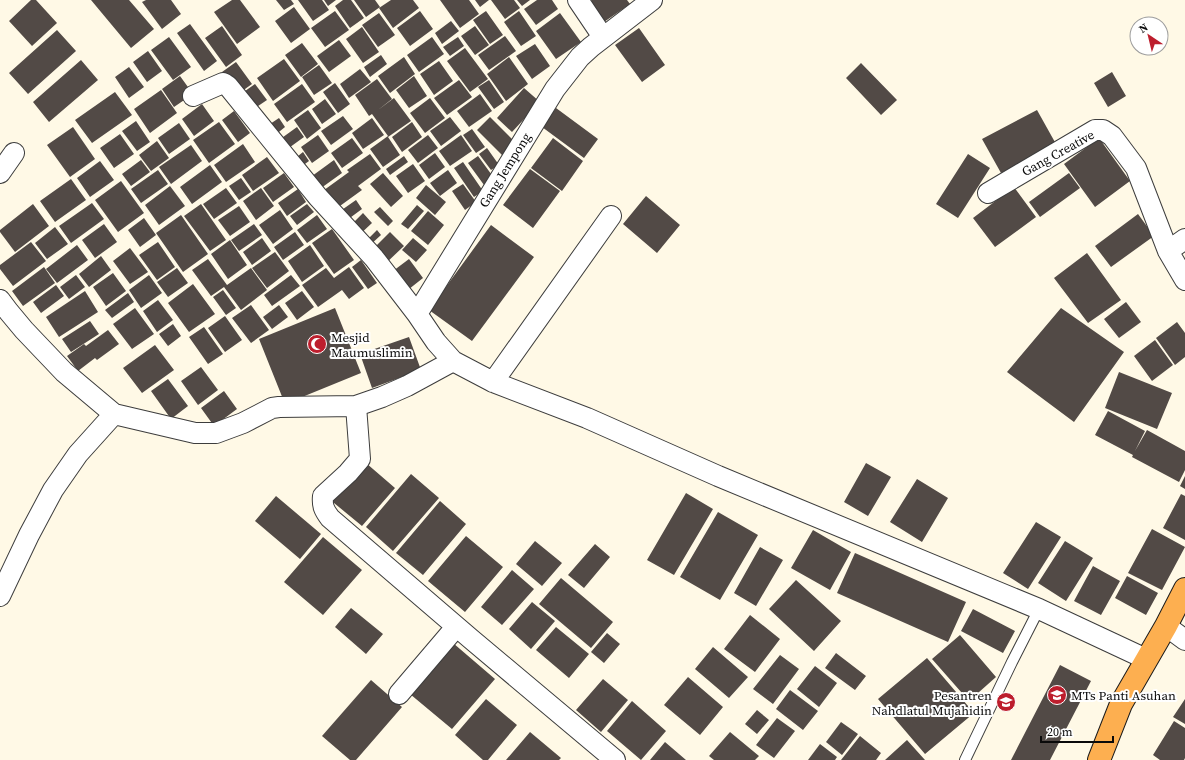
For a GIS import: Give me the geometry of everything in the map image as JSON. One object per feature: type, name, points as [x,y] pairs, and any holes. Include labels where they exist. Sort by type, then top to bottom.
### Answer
[{"type":"highway","points":[[1099,760],[1121,704],[1166,626],[1185,589]]},
{"type":"street","points":[[578,0],[603,37]]},
{"type":"street","name":"Gang Jempong","points":[[417,314],[555,89],[580,57],[603,37],[652,0]]},
{"type":"street","points":[[193,96],[223,83],[228,86],[318,197],[374,258],[417,314],[436,342],[453,361],[493,382],[587,418],[718,476],[1039,610],[1146,659]]},
{"type":"street","name":"Gang Creative","points":[[988,193],[1095,130],[1103,130],[1112,136],[1136,168],[1168,251],[1185,280]]},
{"type":"street","points":[[0,173],[14,153]]},
{"type":"street","points":[[493,382],[611,216]]},
{"type":"street","points":[[1168,251],[1185,239]]},
{"type":"street","points":[[0,300],[24,330],[64,372],[114,414],[194,433],[216,433],[243,423],[272,408],[356,406],[407,386],[453,361]]},
{"type":"street","points":[[356,406],[360,459],[348,473],[323,496],[322,504],[324,511],[330,518],[456,627],[616,760]]},
{"type":"street","points":[[0,596],[29,535],[53,490],[78,454],[114,414]]},
{"type":"street","points":[[1166,626],[1185,640]]},
{"type":"street","points":[[399,694],[456,627]]},
{"type":"lane","points":[[965,760],[1012,662],[1039,610]]},
{"type":"building","points":[[31,0],[36,0],[57,23],[32,46],[9,21]]},
{"type":"building","points":[[91,0],[129,0],[154,29],[131,48]]},
{"type":"building","points":[[146,0],[171,0],[181,14],[162,29],[142,2]]},
{"type":"building","points":[[232,0],[240,0],[260,27],[237,44],[214,12]]},
{"type":"building","points":[[276,0],[291,0],[294,4],[284,10]]},
{"type":"building","points":[[298,0],[322,0],[329,10],[313,21]]},
{"type":"building","points":[[324,0],[336,0],[328,6]]},
{"type":"building","points":[[343,0],[351,0],[364,18],[350,28],[335,6]]},
{"type":"building","points":[[354,0],[375,0],[380,7],[366,17]]},
{"type":"building","points":[[391,0],[413,0],[419,8],[393,28],[379,8]]},
{"type":"building","points":[[440,0],[469,0],[479,14],[460,28]]},
{"type":"building","points":[[475,0],[489,0],[480,7]]},
{"type":"building","points":[[491,0],[514,0],[520,8],[505,19]]},
{"type":"building","points":[[517,0],[530,0],[522,6]]},
{"type":"building","points":[[537,0],[552,0],[558,9],[536,25],[524,9]]},
{"type":"building","points":[[627,0],[630,4],[604,22],[590,1]]},
{"type":"building","points":[[294,7],[310,29],[291,43],[275,21]]},
{"type":"building","points":[[335,11],[349,30],[325,47],[311,28]]},
{"type":"building","points":[[420,11],[433,29],[410,46],[397,28]]},
{"type":"building","points":[[486,11],[503,35],[490,44],[473,20]]},
{"type":"building","points":[[519,11],[536,36],[521,46],[504,22]]},
{"type":"building","points":[[379,13],[395,35],[378,47],[362,25]]},
{"type":"building","points":[[560,13],[581,42],[556,59],[536,31]]},
{"type":"building","points":[[451,21],[459,31],[442,44],[435,33]]},
{"type":"building","points":[[190,24],[217,61],[204,71],[177,33]]},
{"type":"building","points":[[222,26],[242,55],[226,67],[205,38]]},
{"type":"building","points":[[475,26],[489,45],[475,55],[461,36]]},
{"type":"building","points":[[362,27],[379,52],[363,63],[346,39]]},
{"type":"building","points":[[639,28],[665,65],[642,82],[615,45]]},
{"type":"building","points":[[57,30],[76,51],[28,94],[9,73]]},
{"type":"building","points":[[505,36],[516,51],[489,70],[478,55]]},
{"type":"building","points":[[169,37],[191,67],[173,80],[151,50]]},
{"type":"building","points":[[432,37],[444,54],[419,72],[407,55]]},
{"type":"building","points":[[458,37],[464,46],[450,56],[443,47]]},
{"type":"building","points":[[339,40],[351,56],[329,72],[317,56]]},
{"type":"building","points":[[302,43],[318,64],[301,77],[285,55]]},
{"type":"building","points":[[535,44],[550,66],[532,79],[516,56]]},
{"type":"building","points":[[465,48],[488,79],[470,92],[447,61]]},
{"type":"building","points":[[148,51],[162,71],[147,82],[133,62]]},
{"type":"building","points":[[381,55],[387,64],[370,77],[364,67]]},
{"type":"building","points":[[404,57],[415,74],[390,93],[378,76]]},
{"type":"building","points":[[509,57],[528,84],[506,101],[487,74]]},
{"type":"building","points":[[284,59],[300,81],[273,101],[257,78]]},
{"type":"building","points":[[81,60],[98,80],[49,122],[33,102]]},
{"type":"building","points":[[439,61],[453,81],[434,95],[420,74]]},
{"type":"building","points":[[236,62],[252,84],[238,94],[222,72]]},
{"type":"building","points":[[861,63],[897,100],[881,115],[846,78]]},
{"type":"building","points":[[319,65],[332,83],[314,95],[302,77]]},
{"type":"building","points":[[129,67],[144,87],[129,98],[115,77]]},
{"type":"building","points":[[360,69],[371,82],[349,98],[340,84]]},
{"type":"building","points":[[1112,72],[1126,96],[1108,107],[1094,83]]},
{"type":"building","points":[[180,76],[193,94],[174,107],[162,89]]},
{"type":"building","points":[[414,76],[427,96],[409,108],[396,90]]},
{"type":"building","points":[[377,79],[392,99],[378,110],[394,98],[411,121],[388,137],[400,155],[383,167],[370,149],[388,136],[372,114],[369,116],[355,95]]},
{"type":"building","points":[[459,80],[472,97],[447,115],[434,98]]},
{"type":"building","points":[[489,80],[504,102],[494,109],[478,87]]},
{"type":"building","points":[[335,83],[350,104],[338,113],[323,92]]},
{"type":"building","points":[[255,84],[267,100],[249,112],[238,96]]},
{"type":"building","points":[[302,84],[315,102],[287,122],[274,104]]},
{"type":"building","points":[[524,88],[540,102],[512,132],[497,118]]},
{"type":"building","points":[[161,90],[177,113],[150,133],[134,109]]},
{"type":"building","points":[[115,92],[132,115],[92,143],[75,120]]},
{"type":"building","points":[[480,94],[492,111],[469,127],[457,111]]},
{"type":"building","points":[[430,98],[445,118],[425,133],[410,113]]},
{"type":"building","points":[[325,99],[336,114],[322,124],[312,109]]},
{"type":"building","points":[[202,104],[214,121],[194,136],[182,119]]},
{"type":"building","points":[[556,108],[598,139],[584,158],[542,127]]},
{"type":"building","points":[[308,110],[321,128],[307,139],[294,120]]},
{"type":"building","points":[[1037,110],[1056,144],[1001,173],[982,139]]},
{"type":"building","points":[[234,111],[250,133],[238,142],[222,120]]},
{"type":"building","points":[[343,116],[353,129],[331,145],[321,131]]},
{"type":"building","points":[[450,117],[461,131],[441,146],[430,131]]},
{"type":"building","points":[[490,117],[515,142],[502,155],[477,130]]},
{"type":"building","points":[[279,118],[285,127],[274,136],[267,126]]},
{"type":"building","points":[[372,118],[384,135],[363,149],[352,133]]},
{"type":"building","points":[[136,121],[150,142],[137,151],[122,131]]},
{"type":"building","points":[[219,122],[235,144],[209,163],[193,140]]},
{"type":"building","points":[[412,122],[422,137],[402,152],[392,137]]},
{"type":"building","points":[[179,123],[190,139],[169,154],[158,138]]},
{"type":"building","points":[[73,127],[95,159],[70,177],[47,145]]},
{"type":"building","points":[[297,127],[304,137],[286,150],[279,140]]},
{"type":"building","points":[[472,129],[485,147],[476,153],[463,135]]},
{"type":"building","points":[[120,134],[134,154],[114,168],[100,148]]},
{"type":"building","points":[[318,135],[329,151],[312,163],[301,147]]},
{"type":"building","points":[[428,135],[438,148],[418,163],[408,150]]},
{"type":"building","points":[[461,135],[472,151],[450,166],[439,151]]},
{"type":"building","points":[[352,138],[363,153],[342,168],[331,153]]},
{"type":"building","points":[[553,138],[583,161],[562,191],[531,168]]},
{"type":"building","points":[[1099,138],[1130,181],[1095,207],[1064,164]]},
{"type":"building","points":[[157,141],[169,158],[151,171],[139,155]]},
{"type":"building","points":[[243,144],[255,162],[226,182],[214,165]]},
{"type":"building","points":[[191,145],[202,161],[171,184],[159,167]]},
{"type":"building","points":[[487,148],[499,165],[491,170],[479,154]]},
{"type":"building","points":[[303,152],[309,161],[298,169],[292,161]]},
{"type":"building","points":[[435,153],[445,167],[429,179],[419,165]]},
{"type":"building","points":[[370,154],[381,169],[358,186],[362,190],[333,211],[320,193],[349,172],[347,170]]},
{"type":"building","points":[[968,154],[990,168],[958,218],[936,204]]},
{"type":"building","points":[[404,156],[408,162],[390,175],[386,169]]},
{"type":"building","points":[[478,156],[494,178],[484,185],[468,163]]},
{"type":"building","points":[[267,157],[279,173],[253,191],[242,175]]},
{"type":"building","points":[[141,160],[150,172],[131,186],[122,174]]},
{"type":"building","points":[[334,160],[342,173],[317,191],[308,179]]},
{"type":"building","points":[[100,161],[114,180],[90,197],[77,178]]},
{"type":"building","points":[[463,162],[483,191],[474,197],[454,168]]},
{"type":"building","points":[[413,164],[425,181],[408,193],[396,176]]},
{"type":"building","points":[[210,165],[222,182],[192,204],[180,187]]},
{"type":"building","points":[[530,169],[560,191],[533,228],[503,205]]},
{"type":"building","points":[[158,170],[168,184],[141,203],[131,189]]},
{"type":"building","points":[[448,170],[457,183],[440,196],[430,183]]},
{"type":"building","points":[[284,173],[294,187],[273,202],[263,188]]},
{"type":"building","points":[[383,173],[403,196],[391,207],[370,184]]},
{"type":"building","points":[[1069,173],[1080,188],[1040,217],[1029,202]]},
{"type":"building","points":[[241,178],[251,192],[239,200],[229,186]]},
{"type":"building","points":[[71,179],[86,200],[55,222],[40,201]]},
{"type":"building","points":[[121,181],[144,213],[118,232],[95,200]]},
{"type":"building","points":[[463,184],[476,202],[465,210],[452,191]]},
{"type":"building","points":[[426,185],[446,202],[435,215],[416,198]]},
{"type":"building","points":[[170,186],[185,206],[159,225],[145,205]]},
{"type":"building","points":[[1014,187],[1036,217],[995,247],[973,218]]},
{"type":"building","points":[[226,188],[237,203],[214,219],[203,204]]},
{"type":"building","points":[[261,188],[274,206],[256,220],[243,201]]},
{"type":"building","points":[[298,189],[306,202],[287,216],[278,203]]},
{"type":"building","points":[[646,196],[680,225],[657,253],[623,224]]},
{"type":"building","points":[[356,200],[362,209],[343,223],[336,214]]},
{"type":"building","points":[[92,203],[104,219],[71,243],[59,226]]},
{"type":"building","points":[[33,204],[49,226],[15,252],[0,230]]},
{"type":"building","points":[[201,204],[226,240],[210,251],[184,216]]},
{"type":"building","points":[[307,204],[314,212],[297,225],[290,216]]},
{"type":"building","points":[[417,205],[424,211],[408,229],[401,224]]},
{"type":"building","points":[[239,206],[250,222],[230,236],[218,220]]},
{"type":"building","points":[[380,207],[393,221],[388,226],[374,212]]},
{"type":"building","points":[[280,210],[293,229],[273,244],[259,225]]},
{"type":"building","points":[[428,211],[444,225],[428,245],[411,231]]},
{"type":"building","points":[[363,213],[372,223],[357,237],[348,228]]},
{"type":"building","points":[[1138,214],[1154,236],[1111,267],[1095,246]]},
{"type":"building","points":[[181,215],[208,254],[183,272],[156,233]]},
{"type":"building","points":[[317,215],[327,229],[307,243],[297,230]]},
{"type":"building","points":[[144,218],[156,235],[140,247],[128,230]]},
{"type":"building","points":[[104,224],[117,242],[95,258],[82,240]]},
{"type":"building","points":[[254,224],[262,235],[239,251],[231,240]]},
{"type":"building","points":[[491,225],[534,257],[472,341],[429,310]]},
{"type":"building","points":[[55,227],[68,244],[47,259],[35,243]]},
{"type":"building","points":[[332,229],[354,260],[334,274],[312,243]]},
{"type":"building","points":[[377,230],[381,235],[369,246],[365,242]]},
{"type":"building","points":[[295,232],[304,245],[283,260],[274,247]]},
{"type":"building","points":[[390,232],[404,246],[384,265],[371,251]]},
{"type":"building","points":[[262,238],[271,251],[252,265],[243,252]]},
{"type":"building","points":[[413,238],[427,250],[416,262],[402,250]]},
{"type":"building","points":[[230,240],[247,265],[228,279],[211,254]]},
{"type":"building","points":[[31,242],[46,261],[13,286],[0,269],[0,265]]},
{"type":"building","points":[[158,242],[175,267],[157,280],[139,255]]},
{"type":"building","points":[[77,245],[88,260],[57,283],[46,269]]},
{"type":"building","points":[[310,245],[324,266],[302,282],[288,261]]},
{"type":"building","points":[[130,248],[148,272],[130,284],[113,261]]},
{"type":"building","points":[[275,252],[289,271],[267,288],[252,268]]},
{"type":"building","points":[[1087,253],[1121,300],[1088,323],[1054,278]]},
{"type":"building","points":[[101,256],[111,270],[89,287],[79,274]]},
{"type":"building","points":[[208,259],[227,285],[251,268],[267,290],[241,310],[224,287],[211,296],[192,270]]},
{"type":"building","points":[[409,259],[423,278],[404,293],[389,274]]},
{"type":"building","points":[[361,260],[377,283],[368,289],[352,267]]},
{"type":"building","points":[[44,267],[55,283],[23,306],[12,291]]},
{"type":"building","points":[[349,267],[364,288],[349,299],[342,290],[318,307],[302,285],[326,268],[334,278]]},
{"type":"building","points":[[177,268],[188,283],[168,297],[157,282]]},
{"type":"building","points":[[113,273],[126,291],[106,306],[93,287]]},
{"type":"building","points":[[76,275],[85,287],[69,299],[60,287]]},
{"type":"building","points":[[149,275],[162,293],[141,308],[129,290]]},
{"type":"building","points":[[291,275],[300,286],[272,306],[264,295]]},
{"type":"building","points":[[193,284],[215,314],[189,332],[168,303]]},
{"type":"building","points":[[56,285],[64,296],[41,313],[33,302]]},
{"type":"building","points":[[223,290],[236,308],[226,315],[213,297]]},
{"type":"building","points":[[85,291],[98,312],[59,337],[46,317]]},
{"type":"building","points":[[302,291],[314,307],[297,320],[285,303]]},
{"type":"building","points":[[128,293],[134,302],[112,318],[105,310]]},
{"type":"building","points":[[158,300],[173,320],[157,332],[143,311]]},
{"type":"building","points":[[1126,302],[1141,322],[1119,338],[1104,319]]},
{"type":"building","points":[[251,305],[269,330],[251,343],[232,318]]},
{"type":"building","points":[[279,305],[288,317],[272,329],[263,317]]},
{"type":"building","points":[[135,308],[154,334],[132,349],[113,324]]},
{"type":"building","points":[[335,308],[361,373],[285,404],[259,339]]},
{"type":"building","points":[[1061,308],[1124,352],[1074,422],[1007,372]]},
{"type":"building","points":[[225,316],[242,340],[225,352],[208,328]]},
{"type":"building","points":[[90,321],[99,334],[71,352],[62,339]]},
{"type":"building","points":[[1177,322],[1185,333],[1185,357],[1175,365],[1156,338]]},
{"type":"building","points":[[173,324],[181,336],[168,346],[159,334]]},
{"type":"building","points":[[204,327],[223,354],[208,364],[189,337]]},
{"type":"building","points":[[108,330],[119,344],[97,360],[95,358],[78,371],[67,356],[84,344],[86,346]]},
{"type":"building","points":[[409,337],[421,370],[372,388],[360,354]]},
{"type":"building","points":[[1155,340],[1173,365],[1152,381],[1134,356]]},
{"type":"building","points":[[155,345],[174,370],[142,393],[123,368]]},
{"type":"building","points":[[201,367],[218,390],[198,405],[181,381]]},
{"type":"building","points":[[1119,372],[1172,393],[1157,429],[1105,408]]},
{"type":"building","points":[[168,379],[188,406],[171,419],[151,391]]},
{"type":"building","points":[[224,391],[237,409],[214,426],[201,408]]},
{"type":"building","points":[[1108,411],[1145,431],[1135,451],[1147,430],[1185,451],[1185,470],[1179,482],[1095,435]]},
{"type":"building","points":[[366,463],[395,488],[362,526],[328,498]]},
{"type":"building","points":[[866,463],[891,477],[868,516],[844,502]]},
{"type":"building","points":[[411,474],[439,498],[393,551],[366,527]]},
{"type":"building","points":[[1185,476],[1185,489],[1180,486]]},
{"type":"building","points":[[917,479],[948,498],[922,542],[890,522]]},
{"type":"building","points":[[686,493],[713,509],[674,575],[647,560]]},
{"type":"building","points":[[1181,494],[1185,496],[1185,540],[1163,528]]},
{"type":"building","points":[[276,496],[321,534],[300,559],[255,521]]},
{"type":"building","points":[[440,501],[466,524],[423,575],[396,553]]},
{"type":"building","points":[[718,512],[758,535],[720,600],[680,577]]},
{"type":"building","points":[[1036,522],[1061,537],[1028,589],[1003,573]]},
{"type":"building","points":[[1152,529],[1185,547],[1162,590],[1128,573]]},
{"type":"building","points":[[813,530],[851,552],[830,590],[791,568]]},
{"type":"building","points":[[466,536],[503,567],[465,612],[428,581]]},
{"type":"building","points":[[323,537],[362,570],[323,615],[284,582]]},
{"type":"building","points":[[535,541],[562,563],[542,586],[516,564]]},
{"type":"building","points":[[1065,541],[1093,558],[1066,601],[1038,583]]},
{"type":"building","points":[[595,544],[610,557],[584,588],[568,575]]},
{"type":"building","points":[[760,547],[783,560],[756,606],[734,593]]},
{"type":"building","points":[[855,553],[966,602],[948,642],[837,593]]},
{"type":"building","points":[[1093,566],[1120,581],[1101,615],[1074,601]]},
{"type":"building","points":[[512,570],[534,589],[502,625],[481,607]]},
{"type":"building","points":[[1127,576],[1158,593],[1146,615],[1115,598]]},
{"type":"building","points":[[561,578],[613,622],[591,648],[539,604]]},
{"type":"building","points":[[796,580],[841,621],[814,651],[769,609]]},
{"type":"building","points":[[532,602],[555,621],[531,649],[509,629]]},
{"type":"building","points":[[351,608],[383,634],[366,654],[335,627]]},
{"type":"building","points":[[973,609],[1015,631],[1003,653],[961,631]]},
{"type":"building","points":[[750,615],[780,639],[755,672],[724,649]]},
{"type":"building","points":[[556,627],[589,654],[569,678],[536,650]]},
{"type":"building","points":[[607,633],[620,644],[604,663],[591,652]]},
{"type":"building","points":[[960,635],[996,677],[969,701],[932,659]]},
{"type":"building","points":[[453,643],[495,679],[452,729],[410,694]]},
{"type":"building","points":[[713,647],[748,677],[729,698],[695,669]]},
{"type":"building","points":[[836,653],[866,676],[855,690],[825,668]]},
{"type":"building","points":[[780,655],[799,669],[773,704],[753,689]]},
{"type":"building","points":[[927,658],[974,713],[925,754],[878,699]]},
{"type":"building","points":[[1060,665],[1091,681],[1050,760],[1011,760]]},
{"type":"building","points":[[815,666],[837,683],[819,707],[797,689]]},
{"type":"building","points":[[688,677],[723,707],[700,735],[664,705]]},
{"type":"building","points":[[603,679],[628,700],[601,732],[576,710]]},
{"type":"building","points":[[371,680],[402,707],[356,760],[350,760],[322,736]]},
{"type":"building","points":[[790,690],[818,711],[803,730],[776,709]]},
{"type":"building","points":[[486,699],[517,725],[488,760],[483,760],[455,735]]},
{"type":"building","points":[[1185,699],[1185,724],[1173,717]]},
{"type":"building","points":[[632,701],[666,731],[641,760],[607,731]]},
{"type":"building","points":[[757,710],[769,720],[757,734],[745,724]]},
{"type":"building","points":[[777,718],[795,731],[774,758],[756,745]]},
{"type":"building","points":[[1174,721],[1185,728],[1185,758],[1184,760],[1160,760],[1153,755]]},
{"type":"building","points":[[841,722],[858,734],[842,755],[826,742]]},
{"type":"building","points":[[530,732],[561,758],[559,760],[506,760]]},
{"type":"building","points":[[730,732],[759,756],[755,760],[714,760],[709,756]]},
{"type":"building","points":[[860,736],[881,753],[876,760],[841,760]]},
{"type":"building","points":[[907,740],[925,760],[885,760]]},
{"type":"building","points":[[665,742],[686,760],[650,760]]},
{"type":"building","points":[[820,744],[837,757],[835,760],[808,760]]},
{"type":"place","name":"Mesjid Maumuslimin","points":[[317,344]]},
{"type":"place","name":"MTs Panti Asuhan","points":[[1057,695]]},
{"type":"place","name":"Pesantren Nahdlatul Mujahidin","points":[[1006,702]]}]
